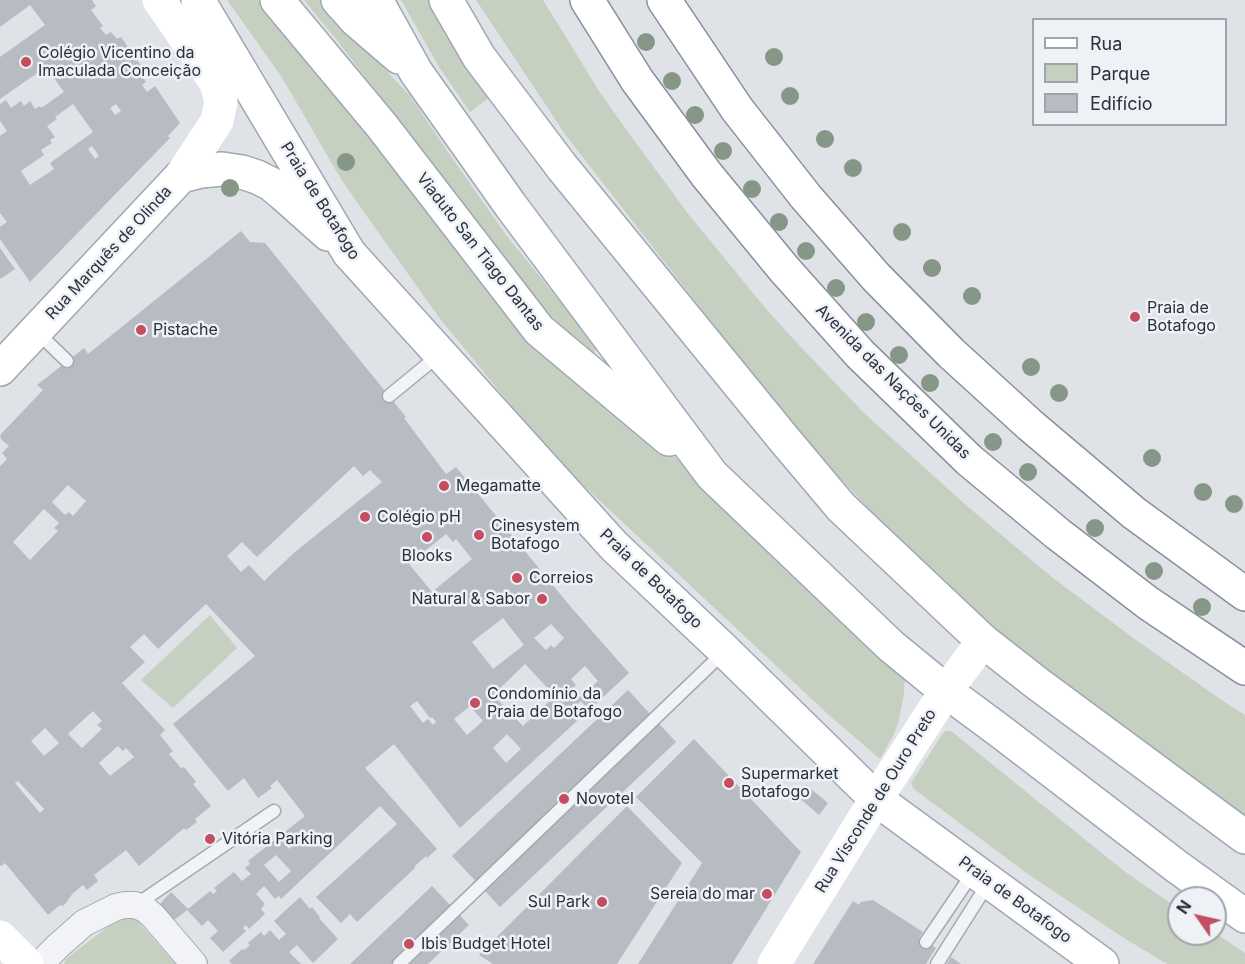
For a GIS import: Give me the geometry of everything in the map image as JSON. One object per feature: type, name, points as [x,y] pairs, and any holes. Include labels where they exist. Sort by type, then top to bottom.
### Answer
[{"type":"main road","points":[[159,0],[216,83],[221,102],[217,121],[181,176]]},
{"type":"main road","name":"Praia de Botafogo","points":[[198,0],[349,253],[614,546],[876,799],[1102,964]]},
{"type":"main road","name":"Viaduto San Tiago Dantas","points":[[277,0],[382,126],[539,330],[712,475]]},
{"type":"main road","points":[[338,0],[356,20],[416,72]]},
{"type":"main road","points":[[376,0],[416,72],[518,215],[712,475],[891,646],[946,691],[1245,916]]},
{"type":"main road","points":[[446,0],[479,57],[562,167],[841,507],[983,641],[1245,837]]},
{"type":"main road","name":"Avenida das Nações Unidas","points":[[587,0],[636,80],[706,174],[784,269],[860,354],[969,460],[1058,534],[1148,603],[1245,668]]},
{"type":"main road","points":[[664,0],[737,109],[806,197],[885,285],[951,353],[1134,513],[1245,594]]},
{"type":"main road","name":"Rua Marquês de Olinda","points":[[1,367],[181,176],[222,169],[257,177],[271,184],[349,253]]},
{"type":"main road","name":"Rua Visconde de Ouro Preto","points":[[774,964],[876,799],[946,691],[983,641]]},
{"type":"street","points":[[40,964],[84,923],[125,905],[135,905],[153,915],[194,964]]},
{"type":"lane","points":[[36,331],[67,361]]},
{"type":"lane","points":[[389,396],[440,354]]},
{"type":"lane","points":[[399,964],[725,651]]},
{"type":"lane","points":[[135,905],[274,811]]},
{"type":"lane","points":[[927,942],[982,876]]},
{"type":"lane","points":[[937,964],[982,876]]},
{"type":"green space","points":[[227,0],[263,0],[313,60],[484,288],[525,334],[652,434],[746,531],[901,667],[905,679],[899,720],[880,759],[831,717],[554,458],[441,320],[366,215],[341,179],[281,76]]},
{"type":"green space","points":[[304,0],[321,0],[410,96],[506,235],[596,348],[594,354],[590,355],[575,343],[522,283]]},
{"type":"green space","points":[[401,0],[429,0],[490,97],[470,112],[439,67]]},
{"type":"green space","points":[[476,0],[543,0],[601,94],[689,215],[767,310],[865,414],[967,506],[1053,578],[1136,640],[1245,715],[1245,821],[1157,757],[950,591],[865,505],[823,459],[730,346],[567,137]]},
{"type":"green space","points":[[210,615],[237,648],[173,708],[141,680]]},
{"type":"green space","points":[[951,731],[1124,871],[1167,901],[1167,946],[1227,946],[1227,941],[1245,953],[1245,964],[1167,964],[1025,872],[914,789],[911,783],[943,733]]},
{"type":"green space","points":[[128,917],[136,919],[175,964],[64,964],[66,959],[114,922]]},
{"type":"building","points":[[0,0],[92,0],[96,6],[91,10],[103,26],[100,28],[106,35],[111,32],[117,39],[121,37],[144,70],[140,73],[146,82],[142,85],[147,92],[155,86],[180,123],[168,136],[170,138],[30,282],[0,239],[0,227],[7,222],[0,213],[0,136],[7,131],[0,121],[0,104],[6,100],[11,108],[21,101],[24,106],[30,101],[35,109],[40,106],[41,108],[64,92],[46,67],[0,99],[0,57],[45,25],[30,5],[0,27]],"holes":[[[74,47],[80,55],[73,59],[68,51]],[[73,104],[93,132],[50,163],[54,169],[30,185],[21,171],[44,155],[41,150],[52,143],[50,140],[55,137],[47,126],[57,119],[55,117]],[[116,104],[121,111],[115,115],[110,108]],[[92,146],[99,156],[95,159],[88,149]]]},
{"type":"building","points":[[241,231],[250,242],[265,243],[406,417],[404,418],[446,474],[456,467],[570,606],[629,673],[589,710],[581,701],[569,711],[577,721],[460,828],[394,744],[365,768],[437,849],[427,858],[426,856],[357,922],[350,914],[341,923],[316,897],[397,824],[380,806],[281,899],[279,896],[275,899],[264,886],[256,894],[265,904],[261,909],[265,914],[249,929],[246,925],[243,928],[246,931],[223,952],[210,938],[218,931],[208,920],[202,926],[187,910],[173,921],[158,906],[171,892],[188,909],[210,891],[213,894],[217,891],[214,888],[234,872],[242,881],[251,874],[245,868],[250,864],[248,861],[305,816],[277,780],[270,786],[272,788],[258,798],[244,778],[228,791],[173,724],[255,656],[206,604],[158,649],[144,634],[130,647],[145,662],[122,683],[165,730],[160,735],[173,751],[169,754],[181,768],[184,767],[196,782],[193,784],[211,806],[195,819],[197,822],[186,830],[184,828],[139,866],[126,850],[94,875],[98,881],[87,890],[83,885],[63,906],[60,905],[48,915],[5,863],[0,865],[0,466],[7,459],[2,453],[9,446],[0,436],[43,390],[37,385],[84,348],[88,354]],"holes":[[[354,466],[363,476],[370,470],[382,482],[295,552],[264,581],[249,565],[241,572],[227,556],[242,542],[257,557]],[[68,485],[86,501],[73,516],[69,512],[65,515],[52,502]],[[44,509],[59,523],[54,528],[58,531],[30,560],[13,542]],[[446,534],[453,542],[456,539],[472,559],[432,592],[409,564]],[[503,618],[524,645],[493,669],[472,642]],[[551,624],[564,638],[554,648],[551,645],[546,650],[534,638]],[[525,664],[555,696],[523,726],[493,695]],[[585,666],[598,681],[579,698],[572,689],[576,685],[571,679]],[[417,701],[436,722],[433,725],[428,719],[423,723],[410,706]],[[470,706],[483,721],[467,735],[454,719]],[[93,711],[102,721],[97,725],[102,729],[82,748],[68,734]],[[45,728],[59,743],[44,756],[31,741]],[[507,734],[521,749],[506,763],[493,748]],[[118,746],[123,751],[126,748],[134,757],[110,776],[99,763]],[[18,781],[44,809],[40,813],[15,783]],[[289,836],[296,842],[289,849],[283,842]],[[276,855],[291,871],[279,882],[264,865]]]},
{"type":"building","points":[[0,248],[15,269],[0,279]]},
{"type":"building","name":"Novotel","points":[[628,690],[676,742],[500,907],[452,856]]},
{"type":"building","points":[[694,739],[801,852],[732,964],[638,964],[702,863],[636,797]]},
{"type":"building","points":[[806,785],[828,803],[819,815],[797,796]]},
{"type":"building","points":[[627,806],[682,863],[617,964],[493,964],[479,955]]},
{"type":"building","name":"Ibis Budget Hotel","points":[[432,886],[469,925],[428,964],[350,964]]},
{"type":"building","points":[[300,897],[310,909],[312,907],[338,939],[313,963],[297,945],[289,952],[301,964],[232,964],[229,961],[250,945],[248,943],[261,932],[264,936],[270,930],[279,940],[286,934],[274,921]]},
{"type":"building","points":[[873,900],[923,932],[919,938],[936,948],[926,964],[813,964],[853,901],[859,905],[861,902]]},
{"type":"building","points":[[951,957],[961,964],[947,964]]},
{"type":"place","name":"Colégio Vicentino da Imaculada Conceição","points":[[26,62]]},
{"type":"place","name":"Praia de Botafogo","points":[[1135,317]]},
{"type":"place","name":"Pistache","points":[[141,330]]},
{"type":"place","name":"Megamatte","points":[[444,486]]},
{"type":"place","name":"Colégio pH","points":[[365,517]]},
{"type":"place","name":"Cinesystem Botafogo","points":[[479,535]]},
{"type":"place","name":"Blooks","points":[[427,537]]},
{"type":"place","name":"Correios","points":[[517,578]]},
{"type":"place","name":"Natural & Sabor","points":[[542,599]]},
{"type":"place","name":"Condomínio da Praia de Botafogo","points":[[475,703]]},
{"type":"place","name":"Supermarket Botafogo","points":[[729,783]]},
{"type":"place","name":"Novotel","points":[[564,799]]},
{"type":"place","name":"Vitória Parking","points":[[210,839]]},
{"type":"place","name":"Sereia do mar","points":[[767,894]]},
{"type":"place","name":"Sul Park","points":[[602,902]]},
{"type":"place","name":"Ibis Budget Hotel","points":[[409,944]]}]
